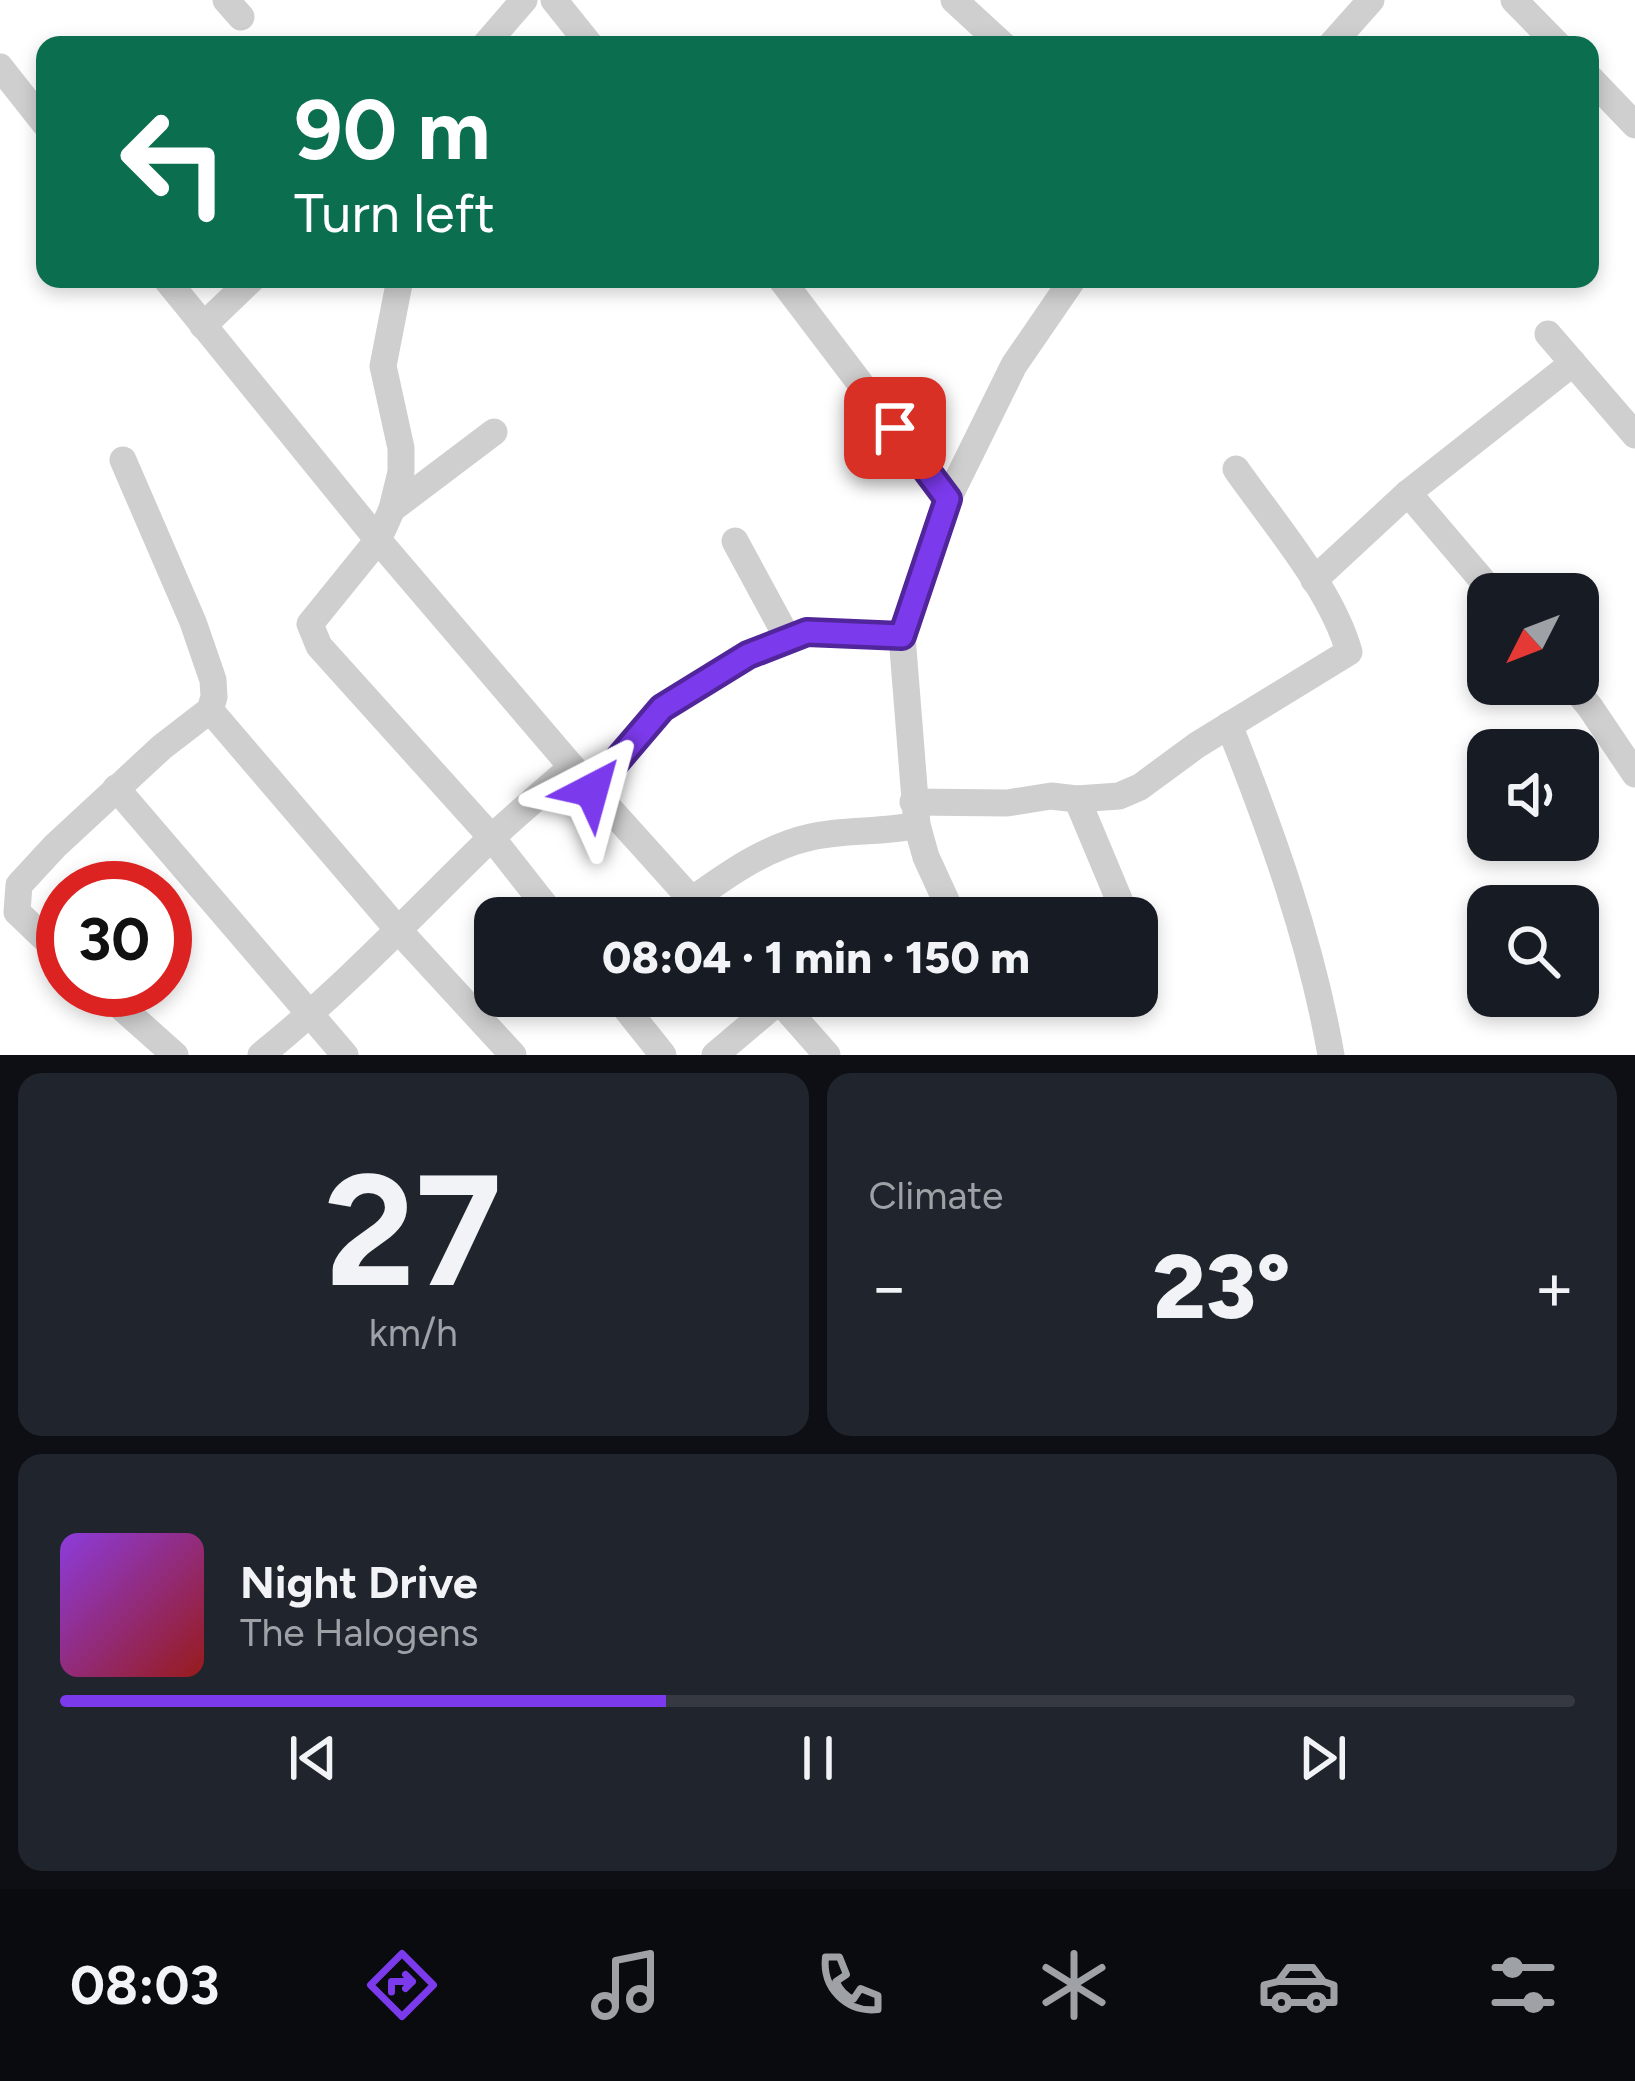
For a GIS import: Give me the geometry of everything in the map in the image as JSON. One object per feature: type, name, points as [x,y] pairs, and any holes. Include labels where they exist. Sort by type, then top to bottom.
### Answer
[{"type":"street","points":[[493,36],[524,0]]},
{"type":"street","points":[[554,0],[583,36]]},
{"type":"street","points":[[954,0],[994,36]]},
{"type":"street","points":[[1339,36],[1371,0]]},
{"type":"street","points":[[1514,0],[1549,36]]},
{"type":"street","points":[[0,67],[36,113]]},
{"type":"street","points":[[1599,87],[1635,125]]},
{"type":"street","points":[[173,288],[378,540],[689,897]]},
{"type":"street","points":[[203,326],[243,288]]},
{"type":"street","points":[[398,288],[382,366],[401,448],[392,509],[378,540],[310,624],[319,646],[492,838],[538,897]]},
{"type":"street","points":[[788,288],[948,499]]},
{"type":"street","points":[[944,897],[926,857],[915,813],[902,636],[948,499],[1014,365],[1067,288]]},
{"type":"street","points":[[1548,334],[1635,435]]},
{"type":"street","points":[[1314,580],[1408,493],[1573,363]]},
{"type":"street","points":[[392,509],[494,432]]},
{"type":"street","points":[[41,861],[116,788],[210,710],[214,698],[213,680],[193,622],[123,460]]},
{"type":"street","points":[[711,897],[738,867],[812,836],[892,831],[915,813],[1051,796],[1119,796],[1349,652],[1314,580],[1236,469]]},
{"type":"street","points":[[1408,493],[1476,573]]},
{"type":"street","points":[[735,541],[788,639]]},
{"type":"street","points":[[592,790],[662,708],[748,655],[807,632],[902,636]]},
{"type":"street","points":[[1588,705],[1635,774]]},
{"type":"street","points":[[210,710],[400,932],[513,1055]]},
{"type":"street","points":[[1229,725],[1294,900],[1331,1055]]},
{"type":"street","points":[[261,1055],[400,932],[492,838],[572,767]]},
{"type":"street","points":[[116,788],[344,1055]]},
{"type":"street","points":[[1077,799],[1118,897]]},
{"type":"street","points":[[36,866],[19,885],[17,912],[36,930]]},
{"type":"street","points":[[132,1017],[175,1055]]},
{"type":"street","points":[[633,1017],[663,1055]]},
{"type":"street","points":[[715,1055],[756,1017]]},
{"type":"street","points":[[794,1017],[827,1055]]},
{"type":"route","points":[[592,790],[662,708],[748,655],[807,632],[902,636],[948,499],[895,428]]}]
